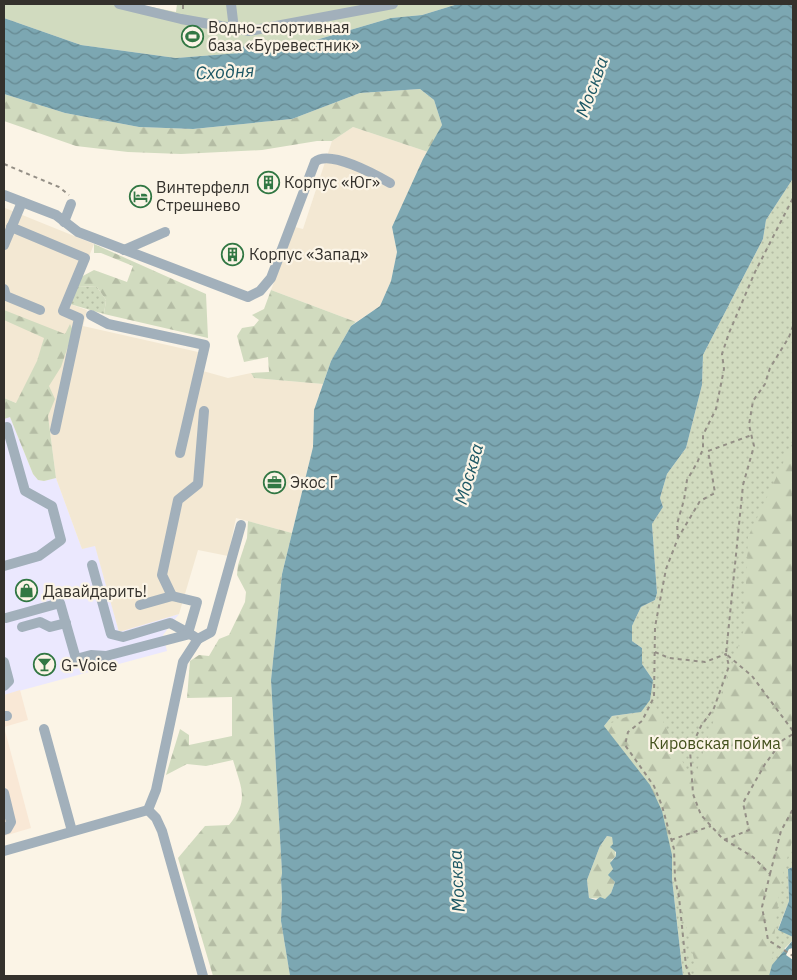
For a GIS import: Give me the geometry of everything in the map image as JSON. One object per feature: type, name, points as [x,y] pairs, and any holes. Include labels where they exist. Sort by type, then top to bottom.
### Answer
[{"type":"street","points":[[119,4],[181,19],[249,31],[359,7],[393,4]]},
{"type":"street","points":[[231,4],[234,29]]},
{"type":"street","points":[[4,195],[56,215],[78,232],[246,300],[260,291],[271,278],[318,159],[326,158],[354,165],[390,183]]},
{"type":"street","points":[[4,245],[22,202]]},
{"type":"street","points":[[64,222],[71,204]]},
{"type":"street","points":[[11,227],[85,258],[63,311],[79,318],[55,430]]},
{"type":"street","points":[[124,250],[166,232]]},
{"type":"street","points":[[4,289],[6,296],[40,310]]},
{"type":"street","points":[[91,314],[108,324],[204,345],[180,453]]},
{"type":"street","points":[[172,596],[162,575],[178,500],[198,484],[204,411]]},
{"type":"street","points":[[4,428],[7,427],[25,491],[52,506],[61,540],[39,556],[4,566]]},
{"type":"street","points":[[6,618],[60,603],[76,659],[91,655],[106,656],[211,632],[241,525]]},
{"type":"street","points":[[92,565],[111,634],[123,637],[170,623],[192,636]]},
{"type":"street","points":[[140,605],[172,596],[197,602],[192,636],[183,662],[156,790],[148,810]]},
{"type":"street","points":[[22,627],[40,622],[50,627],[66,623]]},
{"type":"street","points":[[4,662],[9,681],[4,686]]},
{"type":"street","points":[[44,729],[72,831]]},
{"type":"street","points":[[4,793],[12,822],[4,830]]},
{"type":"street","points":[[4,850],[148,810]]},
{"type":"street","points":[[148,810],[156,818],[162,831],[203,976]]},
{"type":"path","points":[[4,164],[59,187],[72,198],[71,204]]},
{"type":"path","points":[[678,538],[677,524],[684,500],[687,480],[703,449],[703,435],[716,408],[724,369],[722,354],[729,333],[755,272],[793,198]]},
{"type":"path","points":[[770,874],[753,857],[724,840],[701,815],[694,794],[690,750],[701,726],[714,708],[729,666],[726,654],[743,484],[754,446],[749,425],[753,401],[766,384],[770,368],[789,337],[793,326]]},
{"type":"path","points":[[690,976],[686,966],[672,840],[654,786],[625,745],[628,732],[642,720],[654,697],[655,627],[666,569],[678,538],[700,501],[715,493],[708,451],[752,435]]},
{"type":"path","points":[[655,652],[669,658],[705,662],[726,654]]},
{"type":"path","points":[[724,840],[749,830],[743,803],[765,764],[783,740],[793,732],[752,676],[726,654]]},
{"type":"path","points":[[793,809],[781,831],[762,907],[768,940],[793,956]]},
{"type":"path","points":[[672,840],[711,826]]},
{"type":"shaded area","points":[[353,127],[428,152],[392,227],[397,252],[391,281],[380,306],[356,322],[271,290],[295,227],[303,229],[332,141]]},
{"type":"shaded area","points":[[5,208],[94,244],[70,304],[87,310],[83,326],[207,354],[203,371],[228,378],[251,373],[254,378],[323,384],[314,410],[313,447],[292,533],[236,518],[228,556],[198,550],[179,614],[119,632],[95,546],[82,549],[56,478],[48,416],[4,398]]},
{"type":"shaded area","points":[[10,417],[33,474],[38,480],[44,481],[56,478],[82,549],[95,545],[119,632],[179,614],[163,635],[167,651],[4,695],[4,419]]},
{"type":"shaded area","points":[[20,690],[28,720],[4,727],[4,695]]},
{"type":"shaded area","points":[[4,727],[31,828],[4,836]]},
{"type":"green space","name":"Водно-спортивная база «Буревестник»","points":[[4,4],[137,4],[176,12],[177,4],[458,4],[422,15],[391,18],[275,52],[260,53],[245,44],[240,53],[176,58],[81,45],[4,18]]},
{"type":"green space","points":[[420,89],[434,100],[442,125],[428,152],[353,127],[332,141],[317,141],[262,150],[181,154],[128,152],[76,146],[4,121],[4,94],[65,113],[139,127],[193,129],[292,119],[360,93]]},
{"type":"green space","name":"Кировская пойма","points":[[793,172],[793,867],[788,869],[789,901],[778,929],[793,937],[793,940],[785,948],[769,976],[683,976],[672,879],[672,855],[604,726],[612,716],[641,712],[653,680],[642,664],[642,648],[632,641],[632,626],[641,607],[655,600],[657,593],[652,524],[663,507],[660,498],[667,474],[686,448],[702,385],[703,355],[763,239],[766,220],[792,180]]},
{"type":"green space","points":[[94,244],[206,294],[208,338],[104,314],[106,300],[97,287],[77,286],[81,277],[94,270],[127,282],[133,266],[101,253],[94,253]]},
{"type":"green space","points":[[77,286],[97,287],[106,300],[104,314],[70,304]]},
{"type":"green space","points":[[271,290],[356,322],[351,326],[331,361],[323,384],[254,378],[251,373],[269,372],[268,357],[244,362],[237,336],[242,328],[254,326],[259,320],[252,315],[264,309]]},
{"type":"green space","points":[[4,310],[65,334],[70,324],[73,331],[61,367],[49,386],[55,399],[48,416],[56,478],[44,481],[38,480],[33,474],[10,417],[4,419],[4,398],[16,403],[37,361],[44,338],[4,320]]},
{"type":"green space","points":[[793,442],[793,837],[780,885],[772,957],[779,976],[698,976],[675,879],[604,726],[655,705],[693,783],[744,629],[748,537]]},
{"type":"green space","points":[[248,521],[292,533],[282,574],[271,680],[282,873],[281,921],[290,976],[213,976],[178,858],[205,826],[229,825],[240,808],[242,801],[241,786],[233,760],[206,766],[187,764],[166,775],[180,729],[189,735],[189,745],[232,736],[232,697],[187,698],[190,661],[199,655],[209,656],[219,639],[229,635],[245,602],[246,592],[237,575],[238,565],[247,538]]},
{"type":"green space","points":[[607,836],[612,837],[616,856],[611,861],[613,869],[609,875],[615,882],[611,893],[606,899],[589,898],[587,880],[600,846]]},
{"type":"water","points":[[458,4],[793,4],[792,180],[766,220],[763,239],[703,355],[702,385],[686,448],[667,474],[660,498],[663,507],[652,524],[657,593],[655,600],[641,607],[632,626],[632,641],[642,648],[642,664],[653,680],[650,700],[641,712],[612,716],[604,726],[650,785],[662,811],[672,855],[672,879],[683,976],[290,976],[281,921],[282,873],[271,680],[282,574],[313,447],[314,410],[331,361],[351,326],[380,306],[391,281],[397,252],[392,227],[423,159],[442,125],[434,100],[420,89],[360,93],[292,119],[193,129],[139,127],[65,113],[4,94],[4,18],[81,45],[176,58],[240,53],[245,44],[260,53],[275,52],[391,18],[422,15]],"holes":[[[607,836],[612,837],[613,844],[610,847],[616,852],[616,856],[610,863],[613,869],[608,875],[615,882],[611,893],[605,899],[600,897],[596,900],[589,898],[587,880],[600,846]]]},
{"type":"water","points":[[793,867],[793,937],[778,930],[789,901],[788,869]]},
{"type":"water","points":[[793,940],[793,948],[789,949],[786,955],[793,960],[793,976],[769,976],[772,965]]},
{"type":"place","name":"Водно-спортивная база «Буревестник»","points":[[192,36]]},
{"type":"place","name":"Корпус «Юг»","points":[[268,182]]},
{"type":"place","name":"Винтерфелл Стрешнево","points":[[140,196]]},
{"type":"place","name":"Корпус «Запад»","points":[[233,254]]},
{"type":"place","name":"Экос Г","points":[[274,482]]},
{"type":"place","name":"Давайдарить!","points":[[27,591]]},
{"type":"place","name":"G-Voice","points":[[45,665]]},
{"type":"water label","name":"Сходня","points":[[225,72]]},
{"type":"water label","name":"Москва","points":[[592,87]]},
{"type":"water label","name":"Москва","points":[[469,474]]},
{"type":"water label","name":"Москва","points":[[457,881]]}]
